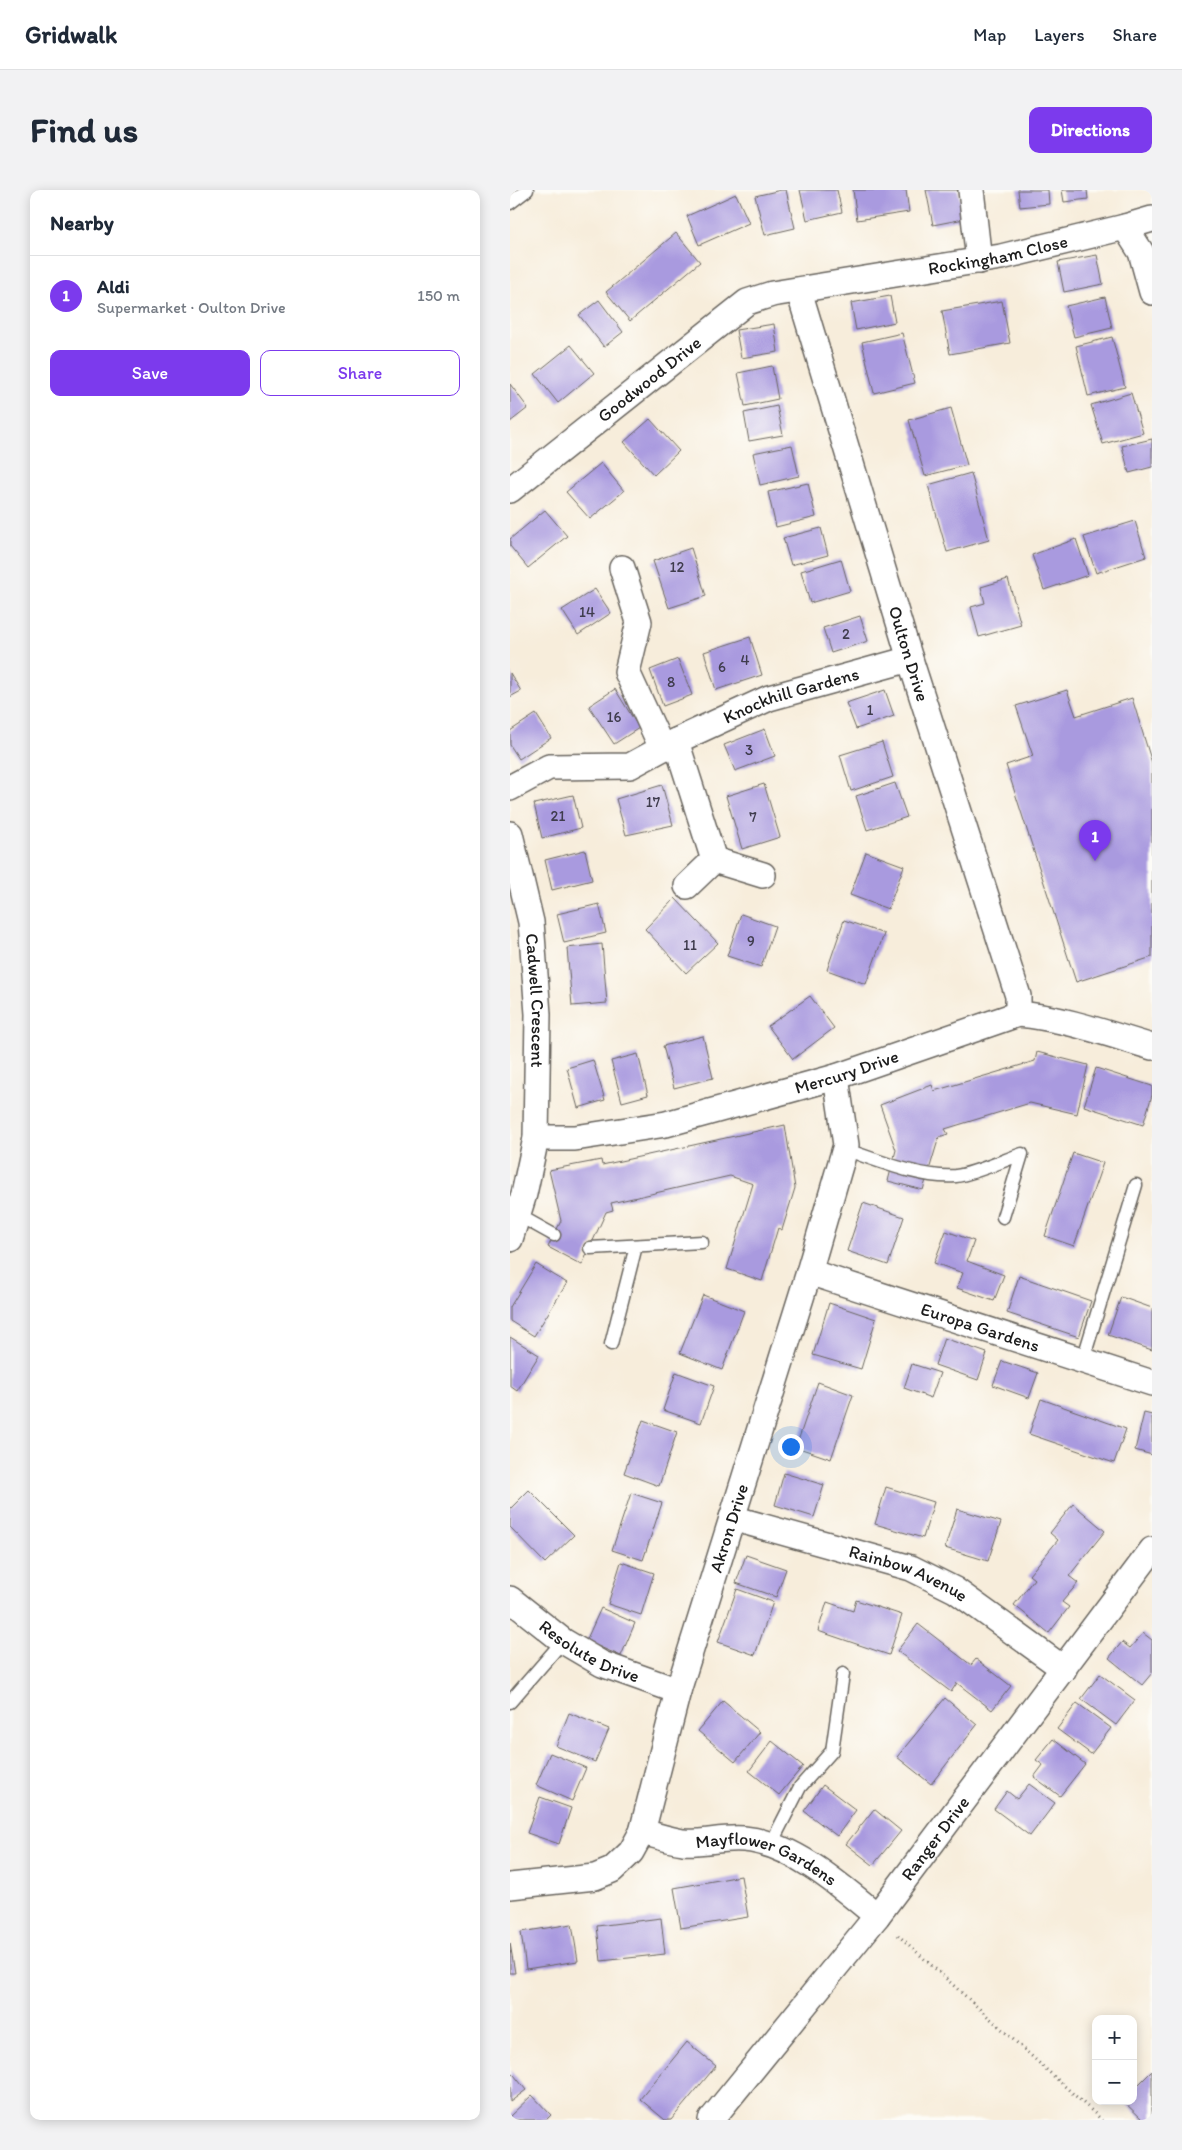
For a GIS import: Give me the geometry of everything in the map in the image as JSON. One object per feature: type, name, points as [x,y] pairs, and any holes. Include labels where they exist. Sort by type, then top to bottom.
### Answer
[{"type":"street","points":[[971,190],[979,261]]},
{"type":"street","name":"Rockingham Close","points":[[799,292],[979,261],[1152,220]]},
{"type":"street","points":[[1125,227],[1141,252],[1152,292]]},
{"type":"street","name":"Goodwood Drive","points":[[510,490],[747,302],[772,294],[799,292]]},
{"type":"street","name":"Oulton Drive","points":[[799,292],[910,659],[1018,996],[1018,1014]]},
{"type":"street","points":[[622,568],[639,622],[627,672],[669,745],[714,860]]},
{"type":"street","name":"Knockhill Gardens","points":[[510,788],[549,768],[630,766],[669,745],[769,698],[910,659]]},
{"type":"street","name":"Cadwell Crescent","points":[[510,834],[531,922],[538,1014],[536,1138],[524,1194],[510,1239]]},
{"type":"street","points":[[714,860],[763,875]]},
{"type":"street","points":[[686,886],[714,860]]},
{"type":"street","name":"Mercury Drive","points":[[536,1138],[575,1138],[666,1124],[836,1078],[1018,1014],[1035,1015],[1077,1024],[1152,1047]]},
{"type":"street","name":"Akron Drive","points":[[510,1886],[595,1877],[612,1870],[631,1852],[642,1832],[678,1691],[809,1272],[844,1149],[844,1135],[836,1078]]},
{"type":"street","name":"Europa Gardens","points":[[809,1272],[1152,1383]]},
{"type":"street","name":"Rainbow Avenue","points":[[732,1518],[911,1568],[955,1590],[1064,1669]]},
{"type":"street","name":"Ranger Drive","points":[[711,2120],[877,1916],[1152,1550]]},
{"type":"street","name":"Resolute Drive","points":[[510,1599],[563,1641],[602,1664],[678,1691]]},
{"type":"street","name":"Mayflower Gardens","points":[[642,1832],[684,1842],[745,1839],[770,1846],[805,1861],[837,1883],[877,1916]]},
{"type":"lane","points":[[510,203],[527,190]]},
{"type":"lane","points":[[844,1149],[892,1165],[939,1176],[958,1176],[1022,1154],[1003,1217]]},
{"type":"lane","points":[[1083,1360],[1136,1185]]},
{"type":"lane","points":[[518,1215],[554,1235]]},
{"type":"lane","points":[[590,1248],[702,1242]]},
{"type":"lane","points":[[611,1344],[636,1246]]},
{"type":"lane","points":[[510,1702],[563,1641]]},
{"type":"lane","points":[[770,1846],[800,1787],[832,1751],[843,1674]]},
{"type":"path","points":[[877,1916],[1102,2120]]},
{"type":"building","points":[[786,190],[795,228],[765,235],[755,196]]},
{"type":"building","points":[[800,190],[837,190],[842,212],[807,220]]},
{"type":"building","points":[[853,190],[906,190],[909,212],[857,220]]},
{"type":"building","points":[[926,190],[958,190],[964,219],[933,225]]},
{"type":"building","points":[[1018,190],[1048,190],[1049,204],[1020,207]]},
{"type":"building","points":[[1062,190],[1087,190],[1088,199],[1064,202]]},
{"type":"building","points":[[736,194],[749,223],[699,245],[687,216]]},
{"type":"building","points":[[676,233],[700,262],[630,321],[606,292]]},
{"type":"building","points":[[1097,255],[1103,284],[1064,292],[1058,262]]},
{"type":"building","points":[[890,296],[895,322],[856,330],[851,303]]},
{"type":"building","points":[[1105,297],[1112,328],[1074,337],[1066,306]]},
{"type":"building","points":[[599,300],[623,332],[604,347],[579,315]]},
{"type":"building","points":[[1002,301],[1010,343],[950,354],[942,311]]},
{"type":"building","points":[[774,324],[778,352],[741,358],[736,330]]},
{"type":"building","points":[[902,333],[915,383],[874,393],[862,342]]},
{"type":"building","points":[[1112,337],[1125,387],[1088,396],[1076,346]]},
{"type":"building","points":[[571,345],[594,373],[558,403],[535,374]]},
{"type":"building","points":[[772,366],[778,399],[745,406],[738,373]]},
{"type":"building","points":[[510,384],[528,408],[510,422]]},
{"type":"building","points":[[1131,393],[1143,433],[1103,444],[1091,405]]},
{"type":"building","points":[[777,406],[783,435],[749,441],[744,413]]},
{"type":"building","points":[[951,408],[967,465],[925,476],[909,420]]},
{"type":"building","points":[[650,419],[679,451],[654,475],[624,442]]},
{"type":"building","points":[[1152,439],[1152,467],[1129,473],[1122,446]]},
{"type":"building","points":[[792,445],[799,476],[760,485],[753,453]]},
{"type":"building","points":[[601,463],[624,491],[590,519],[566,492]]},
{"type":"building","points":[[971,473],[989,540],[947,552],[928,485]]},
{"type":"building","points":[[808,483],[816,517],[776,527],[768,492]]},
{"type":"building","points":[[545,510],[567,536],[528,568],[510,546],[510,539]]},
{"type":"building","points":[[1135,521],[1146,557],[1096,573],[1084,537]]},
{"type":"building","points":[[821,528],[828,555],[791,565],[783,538]]},
{"type":"building","points":[[1076,539],[1088,575],[1044,590],[1032,555]]},
{"type":"building","points":[[691,548],[706,596],[669,608],[653,561]]},
{"type":"building","points":[[841,559],[850,591],[810,603],[801,571]]},
{"type":"building","points":[[1008,579],[1021,625],[979,637],[971,607],[985,603],[981,587]]},
{"type":"building","points":[[595,589],[611,613],[578,635],[562,610]]},
{"type":"building","points":[[860,616],[868,641],[831,653],[823,628]]},
{"type":"building","points":[[750,637],[762,675],[716,690],[704,652]]},
{"type":"building","points":[[678,659],[692,695],[663,706],[650,670]]},
{"type":"building","points":[[510,673],[521,691],[510,697]]},
{"type":"building","points":[[615,689],[639,728],[614,744],[589,706]]},
{"type":"building","points":[[885,690],[894,716],[856,729],[846,703]]},
{"type":"building","points":[[1067,690],[1076,716],[1132,698],[1152,763],[1152,957],[1076,982],[1006,765],[1033,756],[1016,706]]},
{"type":"building","points":[[536,714],[551,738],[519,759],[510,745],[510,731]]},
{"type":"building","points":[[765,729],[775,756],[735,771],[724,745]]},
{"type":"building","points":[[882,742],[893,777],[851,791],[840,755]]},
{"type":"building","points":[[895,783],[907,817],[867,830],[856,796]]},
{"type":"building","points":[[764,784],[780,837],[742,849],[726,796]]},
{"type":"building","points":[[662,785],[673,825],[626,835],[616,799]]},
{"type":"building","points":[[573,795],[581,828],[542,838],[534,804]]},
{"type":"building","points":[[585,850],[592,880],[552,890],[545,860]]},
{"type":"building","points":[[866,852],[904,866],[888,909],[850,895]]},
{"type":"building","points":[[675,898],[718,943],[686,973],[645,929]]},
{"type":"building","points":[[599,904],[606,933],[564,943],[557,914]]},
{"type":"building","points":[[741,914],[775,926],[761,967],[727,956]]},
{"type":"building","points":[[844,920],[884,934],[866,984],[827,970]]},
{"type":"building","points":[[602,944],[607,1003],[572,1006],[567,948]]},
{"type":"building","points":[[810,996],[834,1028],[793,1059],[768,1026]]},
{"type":"building","points":[[703,1036],[713,1078],[674,1088],[663,1046]]},
{"type":"building","points":[[1037,1052],[1088,1065],[1077,1114],[1030,1103],[945,1129],[948,1134],[939,1137],[923,1190],[888,1181],[896,1150],[880,1105],[932,1085],[934,1091],[1035,1061]]},
{"type":"building","points":[[638,1054],[648,1095],[622,1102],[611,1061]]},
{"type":"building","points":[[593,1060],[605,1100],[578,1108],[567,1068]]},
{"type":"building","points":[[1096,1068],[1152,1086],[1152,1095],[1143,1125],[1084,1106]]},
{"type":"building","points":[[785,1125],[795,1188],[782,1230],[778,1228],[762,1281],[727,1269],[753,1184],[730,1176],[611,1203],[613,1210],[606,1212],[582,1265],[548,1247],[561,1221],[549,1170],[601,1160],[602,1165]]},
{"type":"building","points":[[1073,1153],[1103,1163],[1074,1246],[1045,1236]]},
{"type":"building","points":[[863,1203],[904,1217],[888,1265],[847,1251]]},
{"type":"building","points":[[946,1231],[974,1241],[967,1261],[1004,1275],[994,1301],[957,1288],[963,1273],[934,1263]]},
{"type":"building","points":[[536,1264],[567,1283],[534,1336],[510,1321],[510,1307]]},
{"type":"building","points":[[1019,1276],[1091,1301],[1079,1337],[1007,1313]]},
{"type":"building","points":[[703,1295],[744,1311],[722,1370],[680,1353]]},
{"type":"building","points":[[1121,1297],[1152,1308],[1152,1350],[1108,1335]]},
{"type":"building","points":[[829,1303],[876,1319],[861,1369],[813,1355]]},
{"type":"building","points":[[510,1337],[539,1355],[517,1391],[510,1386]]},
{"type":"building","points":[[944,1338],[987,1353],[978,1380],[935,1365]]},
{"type":"building","points":[[1002,1361],[1038,1373],[1029,1398],[993,1385]]},
{"type":"building","points":[[912,1364],[940,1373],[931,1398],[904,1388]]},
{"type":"building","points":[[676,1372],[714,1386],[701,1423],[663,1410]]},
{"type":"building","points":[[818,1382],[853,1395],[831,1459],[796,1447]]},
{"type":"building","points":[[1041,1399],[1126,1429],[1114,1463],[1029,1434]]},
{"type":"building","points":[[1144,1413],[1152,1415],[1152,1455],[1135,1450]]},
{"type":"building","points":[[643,1420],[677,1432],[659,1486],[624,1473]]},
{"type":"building","points":[[784,1473],[824,1485],[814,1517],[775,1505]]},
{"type":"building","points":[[886,1487],[934,1502],[923,1538],[875,1524]]},
{"type":"building","points":[[529,1490],[574,1535],[545,1563],[510,1527],[510,1509]]},
{"type":"building","points":[[631,1493],[662,1503],[643,1560],[612,1550]]},
{"type":"building","points":[[1073,1504],[1105,1531],[1069,1576],[1078,1583],[1062,1602],[1069,1607],[1049,1633],[1014,1605],[1034,1579],[1029,1575],[1058,1540],[1050,1533]]},
{"type":"building","points":[[957,1509],[1001,1522],[988,1561],[945,1548]]},
{"type":"building","points":[[746,1555],[786,1569],[776,1597],[736,1583]]},
{"type":"building","points":[[621,1562],[654,1573],[641,1615],[608,1604]]},
{"type":"building","points":[[737,1589],[773,1602],[755,1655],[718,1642]]},
{"type":"building","points":[[856,1600],[902,1615],[889,1655],[818,1631],[827,1602],[853,1611]]},
{"type":"building","points":[[601,1608],[635,1623],[621,1656],[586,1641]]},
{"type":"building","points":[[918,1624],[971,1665],[976,1659],[1011,1686],[992,1710],[957,1683],[951,1692],[897,1651]]},
{"type":"building","points":[[1143,1633],[1152,1640],[1152,1673],[1142,1685],[1109,1658],[1122,1642],[1130,1648]]},
{"type":"building","points":[[1100,1674],[1135,1700],[1116,1725],[1081,1699]]},
{"type":"building","points":[[945,1698],[977,1725],[931,1784],[897,1757]]},
{"type":"building","points":[[723,1701],[760,1732],[735,1762],[698,1731]]},
{"type":"building","points":[[1077,1703],[1111,1728],[1091,1754],[1057,1729]]},
{"type":"building","points":[[569,1713],[609,1729],[595,1762],[556,1746]]},
{"type":"building","points":[[1053,1739],[1085,1764],[1060,1796],[1034,1777],[1043,1765],[1036,1760]]},
{"type":"building","points":[[772,1741],[803,1766],[779,1795],[749,1771]]},
{"type":"building","points":[[550,1753],[586,1768],[572,1801],[536,1785]]},
{"type":"building","points":[[1029,1784],[1055,1803],[1030,1836],[994,1809],[1007,1791],[1017,1799]]},
{"type":"building","points":[[823,1785],[856,1810],[837,1836],[804,1811]]},
{"type":"building","points":[[540,1797],[571,1808],[559,1844],[527,1833]]},
{"type":"building","points":[[874,1809],[901,1831],[873,1865],[846,1844]]},
{"type":"building","points":[[741,1876],[748,1917],[681,1928],[674,1888]]},
{"type":"building","points":[[661,1918],[665,1954],[601,1961],[597,1926]]},
{"type":"building","points":[[572,1924],[578,1961],[526,1969],[521,1932]]},
{"type":"building","points":[[510,1943],[515,1973],[510,1973]]},
{"type":"building","points":[[687,2042],[716,2066],[671,2120],[665,2120],[640,2099]]},
{"type":"building","points":[[510,2070],[526,2090],[510,2102]]},
{"type":"building","points":[[1152,2071],[1152,2120],[1143,2120],[1127,2105],[1137,2105],[1137,2086]]},
{"type":"building","points":[[532,2095],[551,2115],[546,2120],[510,2120],[510,2116]]},
{"type":"place","name":"Aldi","points":[[1095,861]]}]
